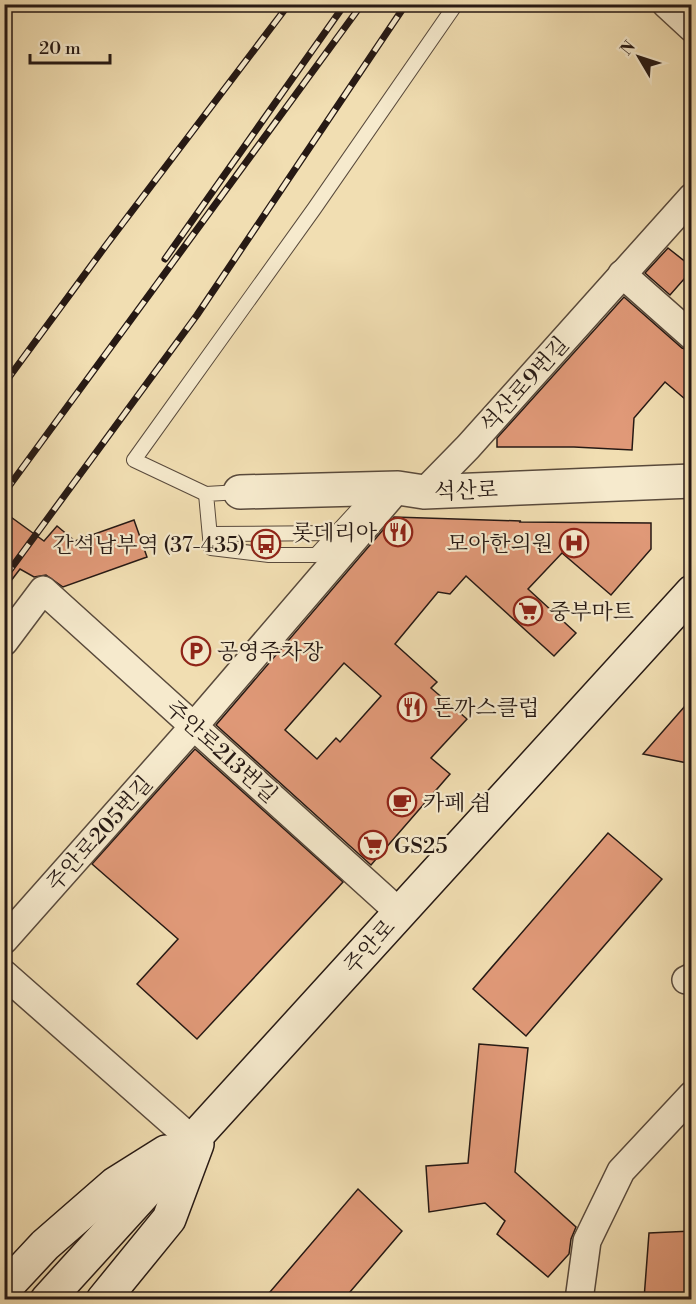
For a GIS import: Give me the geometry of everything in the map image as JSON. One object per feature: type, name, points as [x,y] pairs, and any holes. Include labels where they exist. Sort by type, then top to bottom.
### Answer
[{"type":"main road","name":"석산로","points":[[240,492],[692,481]]},
{"type":"main road","name":"주안로","points":[[47,1299],[196,1133],[692,592]]},
{"type":"main road","points":[[4,1289],[45,1245],[116,1184],[196,1133]]},
{"type":"main road","points":[[104,1299],[169,1219],[196,1133]]},
{"type":"street","points":[[666,4],[692,28]]},
{"type":"street","name":"석산로9번길","points":[[195,726],[399,489],[468,447],[692,197]]},
{"type":"street","points":[[622,274],[692,336]]},
{"type":"street","name":"주안로213번길","points":[[4,642],[43,590],[399,912]]},
{"type":"street","name":"주안로205번길","points":[[4,940],[195,726]]},
{"type":"street","points":[[4,974],[196,1133]]},
{"type":"street","points":[[579,1299],[587,1241],[621,1171],[692,1095]]},
{"type":"lane","points":[[240,492],[206,494],[134,460],[456,4]]},
{"type":"lane","points":[[206,494],[211,548],[268,555],[316,555],[336,533],[399,489]]},
{"type":"lane","points":[[210,534],[336,533]]},
{"type":"building","points":[[668,248],[692,267],[692,270],[670,295],[645,273]]},
{"type":"building","points":[[624,297],[682,348],[692,351],[692,405],[665,382],[634,418],[632,450],[497,447],[497,438]]},
{"type":"building","points":[[4,512],[44,541],[57,526],[75,541],[134,520],[147,557],[63,587],[46,575],[34,577],[20,569],[4,590]]},
{"type":"building","points":[[394,517],[521,521],[519,522],[651,523],[651,549],[611,595],[562,553],[528,589],[576,633],[554,656],[466,576],[450,594],[438,592],[395,644],[437,682],[431,688],[467,719],[431,758],[450,774],[371,865],[216,725]],"holes":[[[344,663],[381,696],[340,742],[336,738],[317,759],[285,730]]]},
{"type":"building","points":[[692,698],[692,764],[643,754]]},
{"type":"building","points":[[195,749],[343,882],[197,1039],[137,984],[178,939],[92,864]]},
{"type":"building","points":[[608,833],[662,879],[526,1036],[473,989]]},
{"type":"building","points":[[479,1044],[528,1048],[515,1172],[576,1227],[571,1239],[569,1254],[548,1277],[497,1234],[505,1221],[485,1203],[429,1212],[426,1166],[468,1163]]},
{"type":"building","points":[[358,1189],[402,1231],[344,1299],[264,1299]]},
{"type":"building","points":[[692,1231],[692,1299],[644,1299],[649,1233]]},
{"type":"railway","points":[[4,384],[289,4]]},
{"type":"railway","points":[[165,259],[345,4]]},
{"type":"railway","points":[[4,493],[362,4]]},
{"type":"railway","points":[[4,578],[197,315],[406,4]]},
{"type":"place","name":"롯데리아","points":[[398,532]]},
{"type":"place","name":"모아한의원","points":[[574,543]]},
{"type":"place","name":"간석남부역 (37-435)","points":[[266,544]]},
{"type":"place","name":"중부마트","points":[[528,611]]},
{"type":"place","name":"공영주차장","points":[[196,651]]},
{"type":"place","name":"돈까스클럽","points":[[412,707]]},
{"type":"place","name":"카페 쉼","points":[[402,802]]},
{"type":"place","name":"GS25","points":[[373,845]]}]
